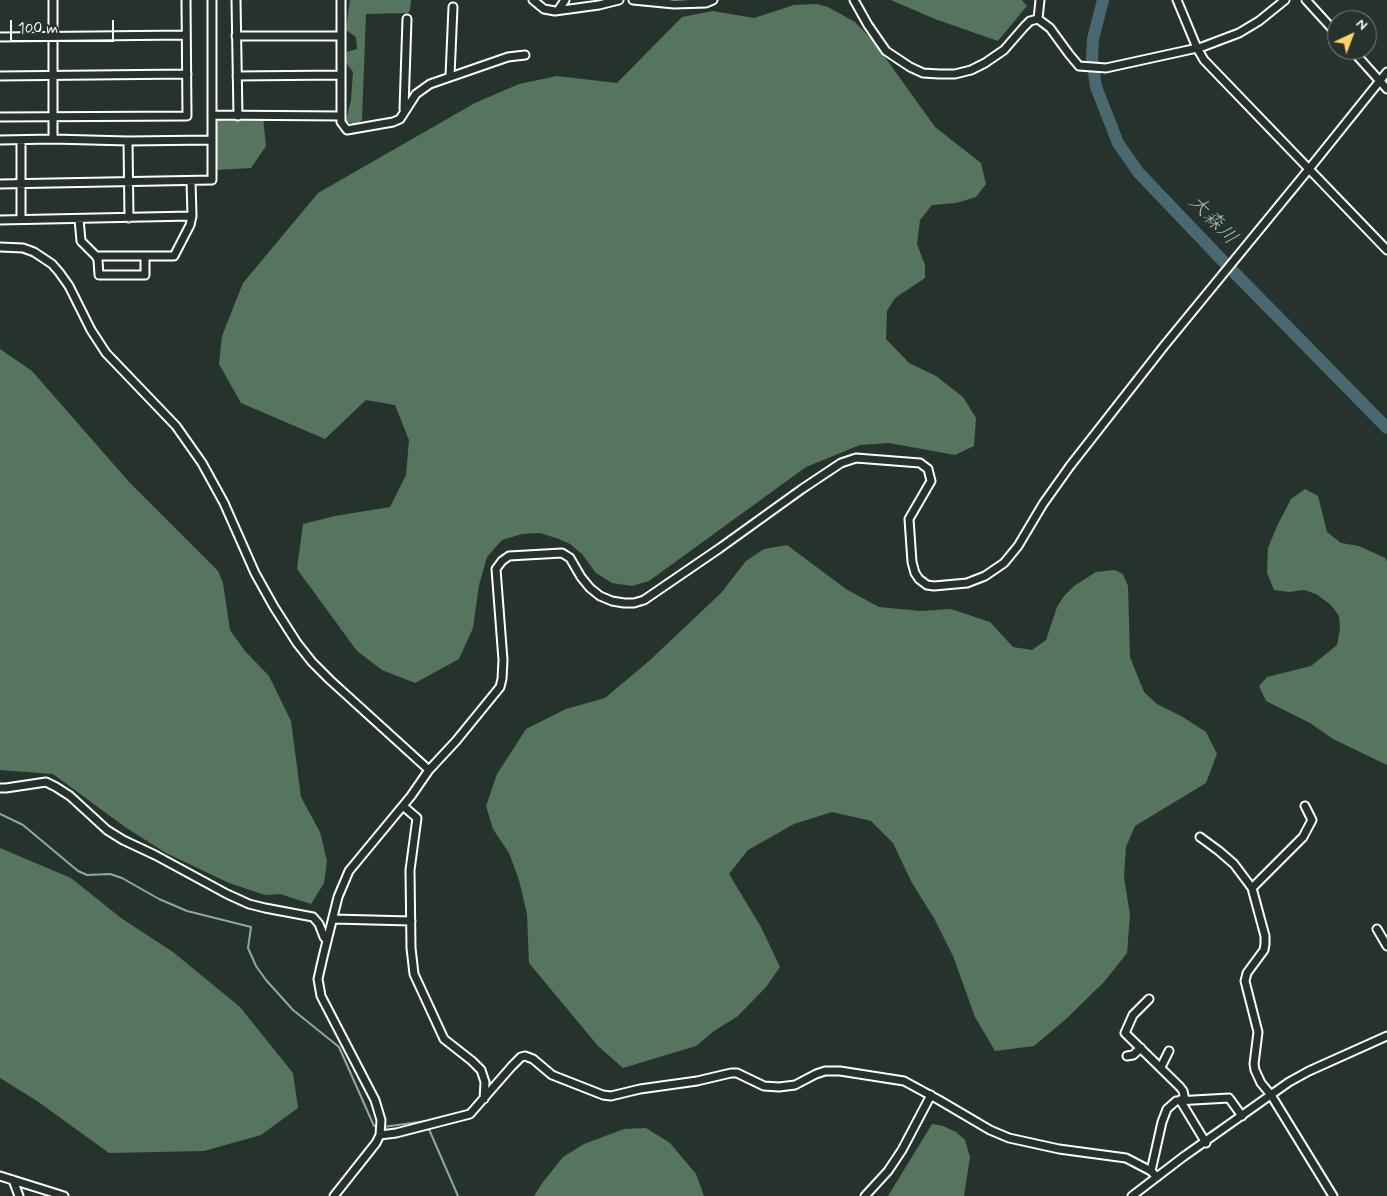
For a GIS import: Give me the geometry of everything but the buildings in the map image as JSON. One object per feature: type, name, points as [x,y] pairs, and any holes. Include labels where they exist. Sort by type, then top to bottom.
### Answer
[{"type":"street","points":[[52,0],[53,139]]},
{"type":"street","points":[[0,117],[187,116],[186,0]]},
{"type":"street","points":[[0,184],[128,180],[212,180],[212,0]]},
{"type":"street","points":[[236,0],[238,116]]},
{"type":"street","points":[[340,0],[341,116],[342,126],[347,130],[393,122],[400,119],[404,109],[416,94],[430,84],[482,67],[508,56],[524,55]]},
{"type":"street","points":[[533,0],[544,9],[559,10],[600,5],[619,0]]},
{"type":"street","points":[[559,10],[565,0]]},
{"type":"street","points":[[633,0],[706,3],[713,0]]},
{"type":"street","points":[[854,0],[886,51],[923,73],[955,74],[971,70],[986,63],[1004,50],[1024,27],[1038,19]]},
{"type":"street","points":[[1038,19],[1040,0]]},
{"type":"street","points":[[1177,0],[1204,60],[1387,250]]},
{"type":"street","points":[[1306,0],[1327,23]]},
{"type":"street","points":[[1038,19],[1050,28],[1079,66],[1098,69],[1197,48],[1239,33],[1259,21],[1280,2]]},
{"type":"street","points":[[450,76],[453,7]]},
{"type":"street","points":[[404,109],[408,19]]},
{"type":"street","points":[[0,37],[185,35]]},
{"type":"street","points":[[236,36],[341,36]]},
{"type":"street","points":[[1361,60],[1387,89]]},
{"type":"street","points":[[337,1195],[376,1143],[380,1135],[381,1120],[375,1100],[318,987],[319,971],[338,897],[349,871],[429,770],[456,741],[500,687],[503,660],[496,569],[499,564],[508,556],[562,553],[570,558],[581,577],[600,596],[612,601],[634,603],[644,600],[653,594],[802,488],[841,464],[856,458],[920,463],[931,475],[929,485],[910,519],[912,562],[919,579],[927,585],[934,586],[975,581],[997,569],[1018,546],[1043,504],[1070,466],[1164,346],[1387,72]]},
{"type":"street","points":[[0,76],[187,74]]},
{"type":"street","points":[[237,76],[341,75]]},
{"type":"street","points":[[212,115],[341,116]]},
{"type":"street","points":[[0,140],[212,140]]},
{"type":"street","points":[[21,140],[21,220]]},
{"type":"street","points":[[128,141],[129,218]]},
{"type":"street","points":[[96,256],[174,256],[190,225],[192,216],[191,181]]},
{"type":"street","points":[[0,220],[192,216]]},
{"type":"street","points":[[79,219],[80,241],[96,256],[99,275],[146,275],[145,256]]},
{"type":"street","points":[[0,247],[23,248],[34,252],[47,260],[59,272],[69,286],[91,330],[106,353],[176,426],[202,463],[224,503],[255,573],[297,643],[330,680],[429,770]]},
{"type":"street","points":[[0,788],[46,782],[70,796],[107,830],[122,840],[155,855],[232,897],[264,908],[313,917],[319,924],[327,941]]},
{"type":"street","points":[[402,806],[417,818],[410,870],[412,956],[416,980],[444,1039],[481,1070],[485,1082],[484,1099]]},
{"type":"street","points":[[1252,888],[1302,837],[1312,820],[1305,806]]},
{"type":"street","points":[[1200,837],[1234,864],[1252,888],[1265,936],[1264,950],[1247,973],[1245,981],[1258,1032],[1255,1070],[1333,1196]]},
{"type":"street","points":[[333,919],[411,921]]},
{"type":"street","points":[[1376,929],[1387,946]]},
{"type":"street","points":[[1149,999],[1134,1015],[1125,1033],[1180,1086],[1183,1092],[1183,1100],[1206,1143]]},
{"type":"street","points":[[1132,1196],[1271,1095],[1309,1071],[1387,1036]]},
{"type":"street","points":[[1127,1056],[1133,1056],[1141,1048]]},
{"type":"street","points":[[1161,1067],[1170,1050]]},
{"type":"street","points":[[380,1135],[396,1133],[470,1114],[512,1066],[521,1057],[525,1056],[533,1059],[552,1075],[603,1095],[611,1096],[731,1073],[737,1073],[764,1086],[779,1087],[795,1084],[816,1074],[833,1071],[904,1081],[990,1130],[1009,1138],[1059,1149],[1126,1158],[1151,1171],[1157,1177]]},
{"type":"street","points":[[865,1196],[888,1171],[902,1150],[931,1095]]},
{"type":"street","points":[[1151,1171],[1167,1109],[1176,1101],[1230,1098],[1242,1116]]},
{"type":"street","points":[[0,1176],[64,1196]]},
{"type":"street","points":[[13,1180],[19,1196]]},
{"type":"green space","points":[[350,0],[411,0],[408,13],[366,14],[362,120],[356,125],[346,121],[351,100],[353,72],[346,63],[347,52],[357,49],[356,37],[346,30]]},
{"type":"green space","points":[[891,0],[1022,0],[1027,6],[998,41],[935,19]]},
{"type":"green space","points":[[816,4],[828,7],[855,22],[874,42],[935,127],[981,163],[986,184],[976,197],[956,203],[932,205],[920,220],[917,244],[925,265],[925,278],[895,298],[887,311],[886,339],[909,363],[936,376],[963,397],[976,418],[974,446],[955,455],[889,443],[860,445],[806,467],[649,581],[632,586],[612,583],[596,573],[582,554],[570,544],[559,539],[540,533],[522,534],[502,540],[487,557],[479,585],[473,628],[459,659],[415,683],[382,670],[357,651],[297,569],[303,524],[335,516],[390,507],[406,475],[409,440],[395,405],[366,400],[325,439],[241,403],[219,364],[222,336],[243,283],[318,193],[475,103],[519,84],[557,76],[617,83],[682,17],[713,11],[754,18],[794,5]]},
{"type":"green space","points":[[214,117],[263,117],[266,146],[251,168],[216,170]]},
{"type":"green space","points":[[0,349],[32,371],[130,483],[218,571],[223,583],[230,630],[245,651],[269,676],[291,721],[301,797],[320,832],[327,861],[324,883],[311,904],[280,894],[265,895],[229,883],[166,853],[125,827],[53,774],[0,770]]},
{"type":"green space","points":[[1305,489],[1318,496],[1327,532],[1341,543],[1359,546],[1385,558],[1387,561],[1387,765],[1333,739],[1310,723],[1266,701],[1259,686],[1267,677],[1311,666],[1337,645],[1340,629],[1339,616],[1331,605],[1316,594],[1304,590],[1289,592],[1274,590],[1267,573],[1268,548],[1277,526],[1291,499]]},
{"type":"green space","points":[[787,545],[846,589],[879,607],[921,611],[951,609],[990,622],[1013,647],[1032,650],[1046,640],[1057,607],[1074,586],[1096,572],[1115,570],[1123,574],[1128,586],[1130,657],[1144,692],[1157,704],[1206,732],[1217,754],[1206,783],[1135,826],[1126,847],[1124,877],[1130,915],[1127,953],[1104,982],[1065,1020],[1034,1046],[995,1051],[975,1017],[953,956],[935,920],[911,881],[893,843],[871,821],[832,812],[794,824],[748,850],[729,874],[761,927],[780,967],[766,987],[738,1016],[714,1031],[696,1046],[623,1068],[598,1046],[529,963],[527,914],[519,880],[509,853],[493,829],[486,806],[497,774],[526,729],[566,709],[605,698],[649,661],[721,593],[746,561],[764,549]]},
{"type":"green space","points":[[0,848],[71,878],[121,918],[173,952],[240,1007],[293,1073],[298,1108],[261,1135],[204,1151],[109,1153],[37,1101],[0,1078]]},
{"type":"green space","points":[[932,1124],[943,1126],[956,1132],[965,1140],[970,1157],[964,1196],[888,1196]]},
{"type":"green space","points":[[646,1128],[670,1143],[696,1174],[704,1196],[534,1196],[563,1157],[584,1144],[624,1129]]},
{"type":"waterway","name":"大森川","points":[[1103,0],[1093,39],[1092,59],[1096,87],[1118,143],[1138,172],[1387,428]]},
{"type":"waterway","points":[[0,814],[23,825],[78,871],[87,875],[110,874],[122,878],[159,899],[187,911],[251,927],[248,948],[256,966],[293,1010],[339,1047],[374,1126],[378,1126]]},
{"type":"waterway","points":[[383,1127],[427,1122]]},
{"type":"waterway","points":[[428,1127],[458,1196]]}]
